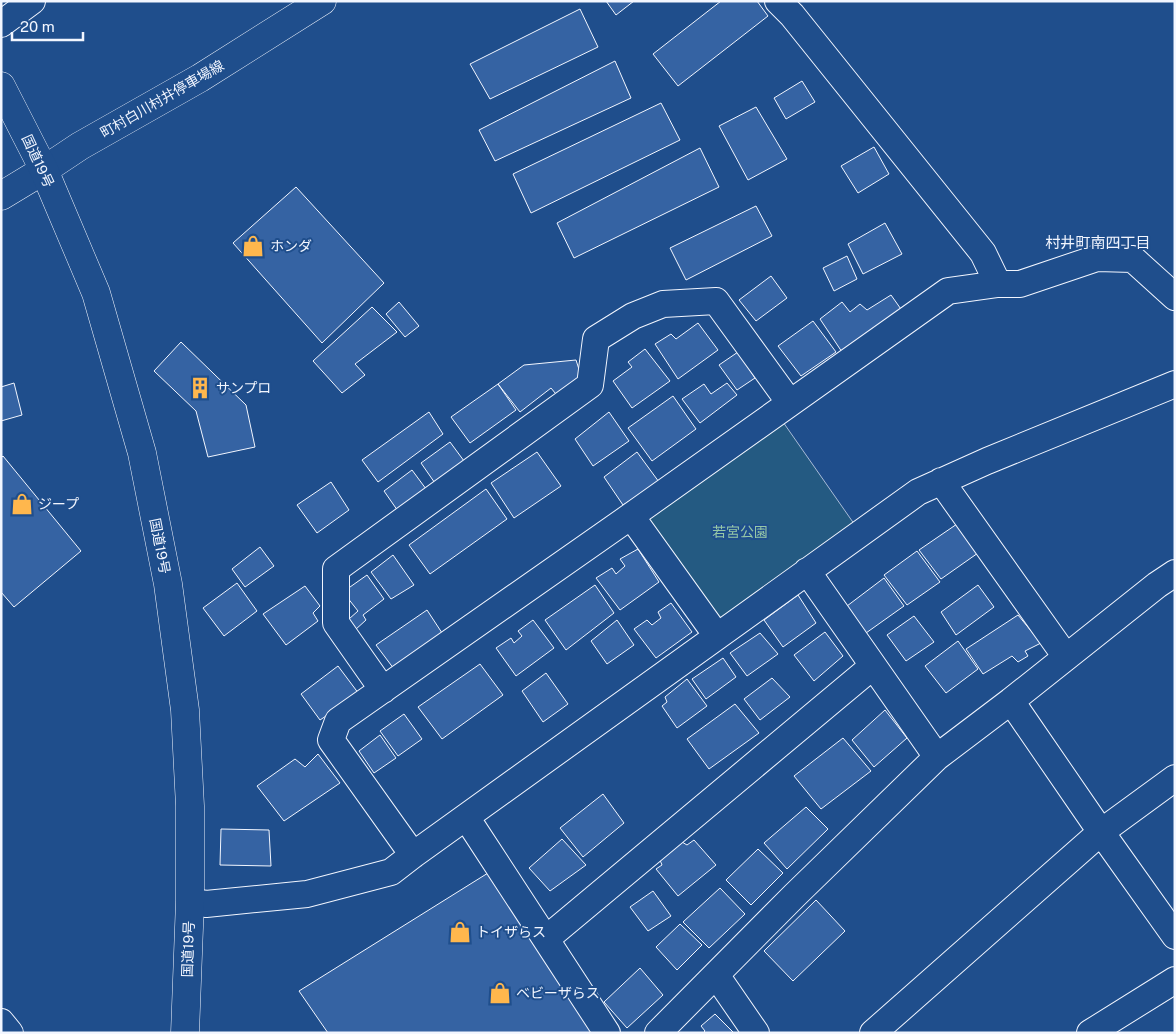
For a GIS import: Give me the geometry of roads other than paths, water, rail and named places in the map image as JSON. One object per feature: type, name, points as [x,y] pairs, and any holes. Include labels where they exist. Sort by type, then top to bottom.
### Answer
[{"type":"main road","name":"町村白川村井停車場線","points":[[1,196],[80,146],[200,78],[322,1]]},
{"type":"main road","name":"国道19号","points":[[1,86],[44,170],[96,293],[142,453],[168,584],[185,710],[190,806],[190,901],[185,1033]]},
{"type":"street","points":[[1,24],[32,1]]},
{"type":"street","points":[[778,1],[792,15],[983,253],[998,284]]},
{"type":"street","points":[[413,855],[331,740],[338,721],[631,516],[948,290],[998,284],[1020,284],[1097,258],[1133,259],[1171,287]]},
{"type":"street","points":[[383,690],[336,623],[336,569],[590,385],[596,338],[633,316],[663,304],[716,301],[790,403]]},
{"type":"street","points":[[190,901],[206,904],[307,894],[391,872],[918,492],[996,457],[1175,384]]},
{"type":"street","points":[[941,482],[1066,657]]},
{"type":"street","points":[[631,516],[716,636]]},
{"type":"street","points":[[807,571],[937,757]]},
{"type":"street","points":[[658,1033],[937,757],[1012,701],[1175,573]]},
{"type":"street","points":[[546,939],[873,666]]},
{"type":"street","points":[[1012,701],[1101,832],[1175,936]]},
{"type":"street","points":[[873,1033],[1101,832],[1175,778]]},
{"type":"street","points":[[466,817],[607,1033]]},
{"type":"street","points":[[716,975],[756,1033]]},
{"type":"street","points":[[1090,1033],[1175,980]]},
{"type":"street","points":[[1,1022],[10,1033]]},
{"type":"place","name":"ホンダ","points":[[253,246]]},
{"type":"place","name":"サンプロ","points":[[200,388]]},
{"type":"place","name":"ジープ","points":[[22,504]]},
{"type":"place","name":"トイザらス","points":[[460,932]]},
{"type":"place","name":"ベビーザらス","points":[[500,993]]},
{"type":"district","name":"村井町南四丁目","points":[[1098,243]]},
{"type":"park label","name":"若宮公園","points":[[740,532]]}]
